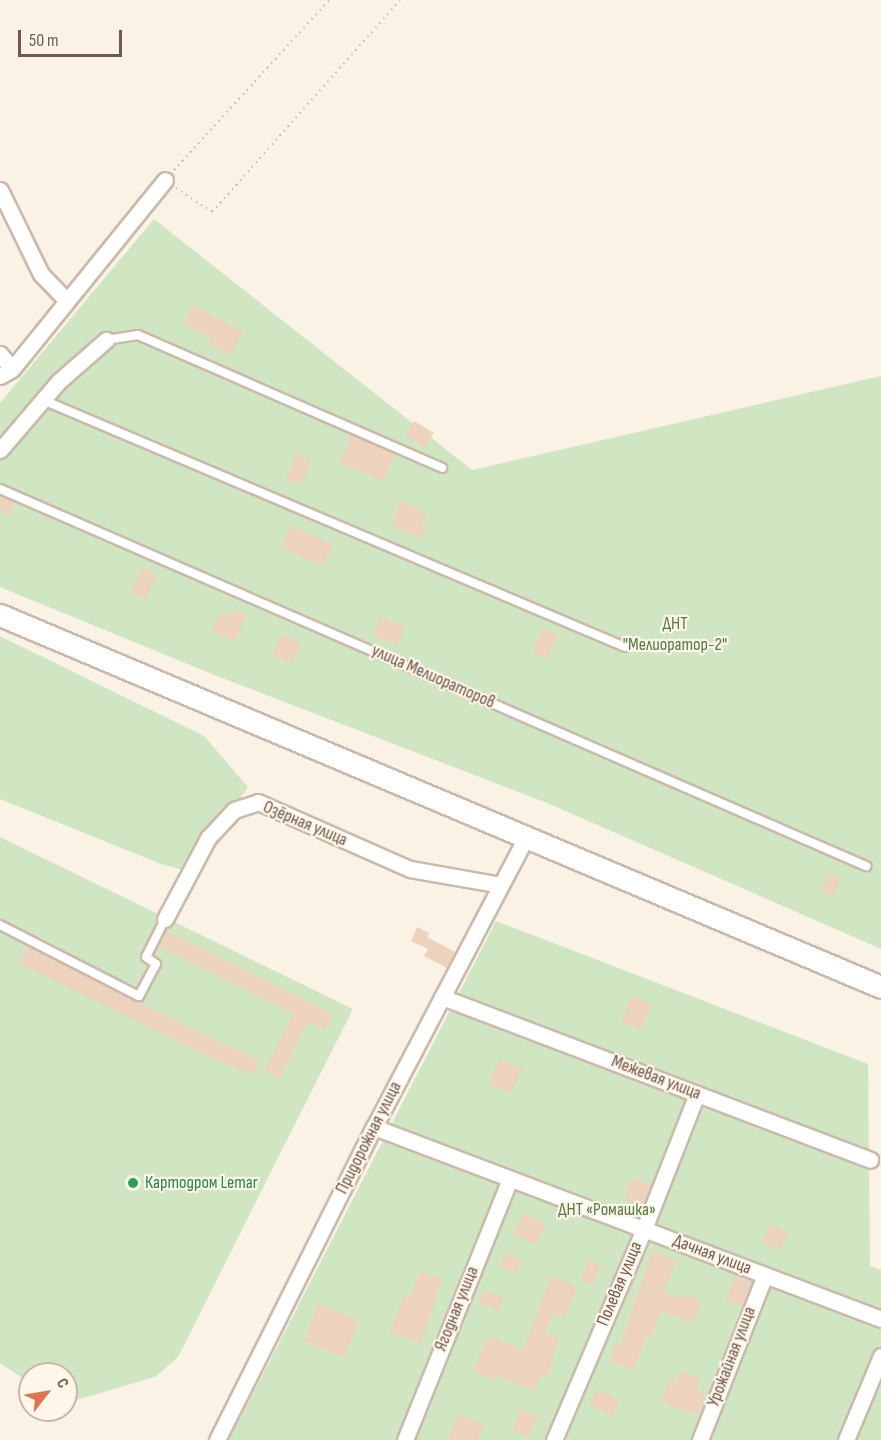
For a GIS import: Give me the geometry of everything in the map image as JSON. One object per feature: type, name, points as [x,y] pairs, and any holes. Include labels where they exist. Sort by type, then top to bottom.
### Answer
[{"type":"main road","points":[[0,615],[881,987]]},
{"type":"street","points":[[6,372],[165,180]]},
{"type":"street","points":[[0,190],[41,274],[67,301]]},
{"type":"street","points":[[0,450],[58,382],[106,340]]},
{"type":"street","points":[[0,354],[6,372]]},
{"type":"street","name":"Озёрная улица","points":[[165,919],[208,838],[234,810],[258,802],[410,869],[501,885]]},
{"type":"street","name":"Придорожная улица","points":[[217,1440],[374,1127],[526,838]]},
{"type":"street","name":"Межевая улица","points":[[442,997],[870,1160]]},
{"type":"street","name":"Полевая улица","points":[[554,1440],[644,1229],[697,1094]]},
{"type":"street","name":"Дачная улица","points":[[374,1127],[881,1319]]},
{"type":"street","name":"Ягодная улица","points":[[405,1440],[510,1179]]},
{"type":"street","name":"Урожайная улица","points":[[700,1440],[765,1275]]},
{"type":"street","points":[[846,1440],[881,1356]]},
{"type":"lane","points":[[106,340],[138,335],[442,468]]},
{"type":"lane","points":[[43,400],[625,647]]},
{"type":"lane","name":"улица Мелиораторов","points":[[0,489],[866,866]]},
{"type":"lane","points":[[0,925],[140,996],[156,964],[146,957],[165,919]]},
{"type":"path","points":[[329,0],[165,180],[212,212],[400,0]]},
{"type":"green space","name":"ДНТ \"Мелиоратор-2\"","points":[[154,219],[472,470],[881,376],[881,949],[547,803],[212,674],[0,587],[0,403]]},
{"type":"green space","points":[[0,636],[204,736],[248,787],[190,872],[161,864],[0,799]]},
{"type":"green space","name":"Картодром Lemar","points":[[0,837],[353,1009],[178,1357],[155,1377],[78,1399],[78,1362],[18,1362],[18,1375],[0,1363]]},
{"type":"green space","name":"ДНТ «Ромашка»","points":[[496,921],[868,1064],[870,1266],[881,1270],[881,1440],[229,1440]]},
{"type":"building","points":[[193,305],[243,332],[231,355],[208,343],[211,338],[183,323]]},
{"type":"building","points":[[414,421],[434,433],[425,447],[405,436]]},
{"type":"building","points":[[351,435],[395,454],[383,481],[339,463]]},
{"type":"building","points":[[296,454],[311,460],[301,485],[286,479]]},
{"type":"building","points":[[0,496],[16,502],[9,516],[0,511]]},
{"type":"building","points":[[401,501],[426,513],[421,524],[426,527],[421,538],[391,525]]},
{"type":"building","points":[[290,526],[332,544],[323,565],[281,547]]},
{"type":"building","points":[[142,567],[157,574],[146,600],[130,592]]},
{"type":"building","points":[[233,609],[246,614],[235,641],[212,631],[220,611],[231,616]]},
{"type":"building","points":[[380,617],[404,626],[397,645],[373,636]]},
{"type":"building","points":[[542,629],[557,635],[547,659],[532,653]]},
{"type":"building","points":[[281,635],[300,643],[292,663],[272,655]]},
{"type":"building","points":[[828,874],[841,880],[833,896],[820,890]]},
{"type":"building","points":[[417,927],[429,933],[427,937],[455,952],[447,968],[424,956],[428,949],[411,941]]},
{"type":"building","points":[[167,931],[333,1014],[325,1030],[308,1022],[280,1079],[264,1071],[293,1014],[159,947]]},
{"type":"building","points":[[27,947],[259,1061],[253,1075],[207,1056],[19,963]]},
{"type":"building","points":[[632,996],[651,1004],[640,1030],[621,1022]]},
{"type":"building","points":[[499,1059],[522,1069],[511,1094],[488,1084]]},
{"type":"building","points":[[633,1178],[651,1185],[642,1207],[625,1200],[628,1185]]},
{"type":"building","points":[[523,1213],[545,1224],[535,1245],[513,1233]]},
{"type":"building","points":[[770,1224],[788,1232],[780,1250],[762,1242]]},
{"type":"building","points":[[652,1251],[676,1260],[664,1291],[683,1299],[685,1294],[702,1301],[693,1323],[661,1311],[650,1339],[646,1337],[633,1370],[609,1361],[615,1344],[620,1346]]},
{"type":"building","points":[[505,1253],[522,1260],[516,1274],[499,1267]]},
{"type":"building","points":[[588,1260],[600,1264],[594,1285],[581,1281]]},
{"type":"building","points":[[420,1271],[442,1279],[421,1343],[390,1332],[404,1294],[411,1296]]},
{"type":"building","points":[[735,1274],[752,1280],[743,1306],[726,1300]]},
{"type":"building","points":[[551,1276],[577,1286],[565,1318],[553,1313],[545,1333],[559,1338],[547,1378],[541,1375],[535,1391],[496,1376],[495,1380],[473,1371],[488,1336],[523,1349]]},
{"type":"building","points":[[484,1290],[504,1298],[499,1311],[479,1303]]},
{"type":"building","points":[[318,1304],[359,1320],[345,1357],[304,1341]]},
{"type":"building","points":[[681,1371],[701,1379],[696,1391],[706,1394],[698,1415],[661,1401],[669,1380],[676,1383]]},
{"type":"building","points":[[596,1389],[620,1399],[613,1416],[589,1406]]},
{"type":"building","points":[[521,1409],[538,1416],[529,1437],[512,1430]]},
{"type":"building","points":[[458,1414],[484,1424],[477,1440],[448,1440]]},
{"type":"place","name":"Картодром Lemar","points":[[133,1183]]}]
